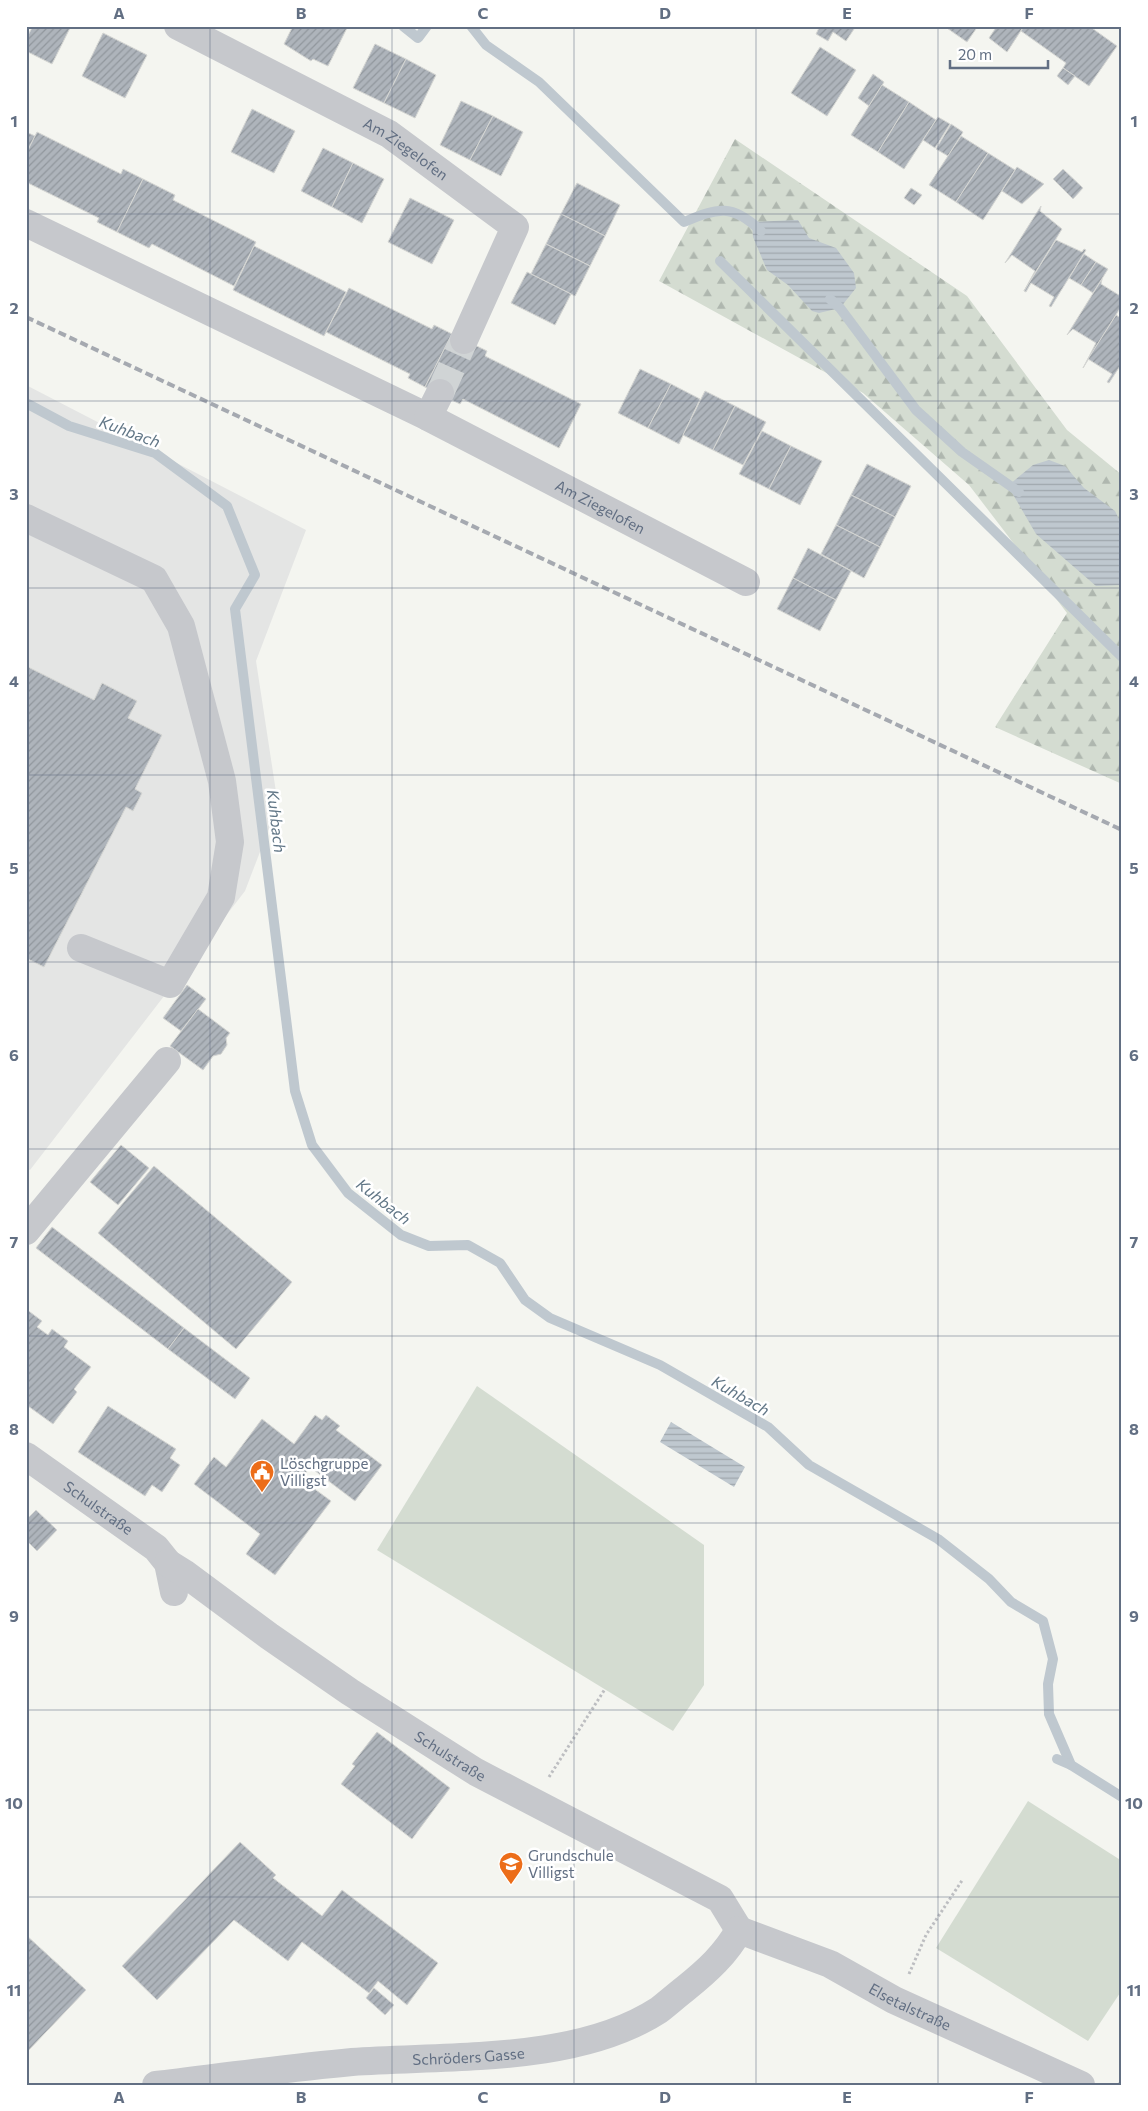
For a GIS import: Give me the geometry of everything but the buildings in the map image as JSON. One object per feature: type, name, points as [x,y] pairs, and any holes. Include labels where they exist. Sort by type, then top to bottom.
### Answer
[{"type":"street","name":"Am Ziegelofen","points":[[178,26],[389,134],[515,227],[464,340]]},
{"type":"street","name":"Am Ziegelofen","points":[[26,223],[434,405],[746,582]]},
{"type":"street","points":[[26,518],[154,579],[181,626],[224,790],[230,842],[221,897],[170,984],[81,948]]},
{"type":"street","points":[[26,1231],[166,1061]]},
{"type":"street","name":"Schulstraße","points":[[26,1456],[156,1548],[168,1563],[350,1692],[476,1772],[720,1899],[739,1930]]},
{"type":"street","points":[[168,1563],[174,1592]]},
{"type":"street","name":"Schröders Gasse","points":[[156,2085],[352,2062],[522,2052],[590,2040],[617,2030],[659,2010],[705,1973],[730,1947],[739,1930]]},
{"type":"street","name":"Elsetalstraße","points":[[739,1930],[830,1964],[894,2000],[1081,2085]]},
{"type":"path","points":[[564,1753],[605,1689]]},
{"type":"path","points":[[907,1979],[926,1935],[963,1879]]},
{"type":"path","points":[[1119,2085],[1122,2079]]},
{"type":"shaded area","points":[[798,220],[809,238],[836,248],[854,273],[856,288],[840,308],[819,313],[812,311],[788,285],[767,270],[753,237],[752,222]]},
{"type":"shaded area","points":[[26,385],[306,530],[256,661],[278,805],[245,891],[30,1170],[26,1168]]},
{"type":"shaded area","points":[[1049,460],[1065,466],[1084,488],[1115,511],[1122,525],[1122,585],[1096,586],[1036,534],[1011,491],[1010,484],[1033,465]]},
{"type":"shaded area","points":[[671,1422],[745,1467],[734,1487],[660,1442]]},
{"type":"green space","points":[[735,139],[967,296],[1067,430],[1122,475],[1122,784],[995,727],[1067,613],[969,485],[863,393],[659,281]]},
{"type":"green space","points":[[477,1386],[704,1545],[704,1685],[673,1731],[377,1550]]},
{"type":"green space","points":[[1028,1801],[1122,1861],[1122,1990],[1088,2041],[936,1948]]},
{"type":"waterway","points":[[403,26],[418,38],[427,26]]},
{"type":"waterway","points":[[471,26],[486,45],[539,82],[684,222],[716,211],[733,212],[751,222],[761,231]]},
{"type":"waterway","points":[[720,261],[1122,657]]},
{"type":"waterway","points":[[830,299],[840,308],[916,410],[962,452],[1019,492]]},
{"type":"waterway","name":"Kuhbach","points":[[26,403],[69,426],[155,453],[227,506],[255,575],[235,609],[295,1091],[312,1145],[348,1193],[401,1235],[429,1246],[468,1245],[500,1263],[525,1300],[550,1318],[660,1365],[768,1427],[809,1465],[938,1539],[989,1579],[1011,1602],[1043,1621],[1053,1659],[1048,1684],[1049,1714],[1071,1765],[1122,1797]]},
{"type":"waterway","points":[[1057,1759],[1071,1765]]},
{"type":"tunnel","points":[[440,393],[464,340]]},
{"type":"railway","points":[[26,317],[1122,830]]},
{"type":"place","name":"Löschgruppe Villigst","points":[[262,1493]]},
{"type":"place","name":"Grundschule Villigst","points":[[511,1885]]}]
